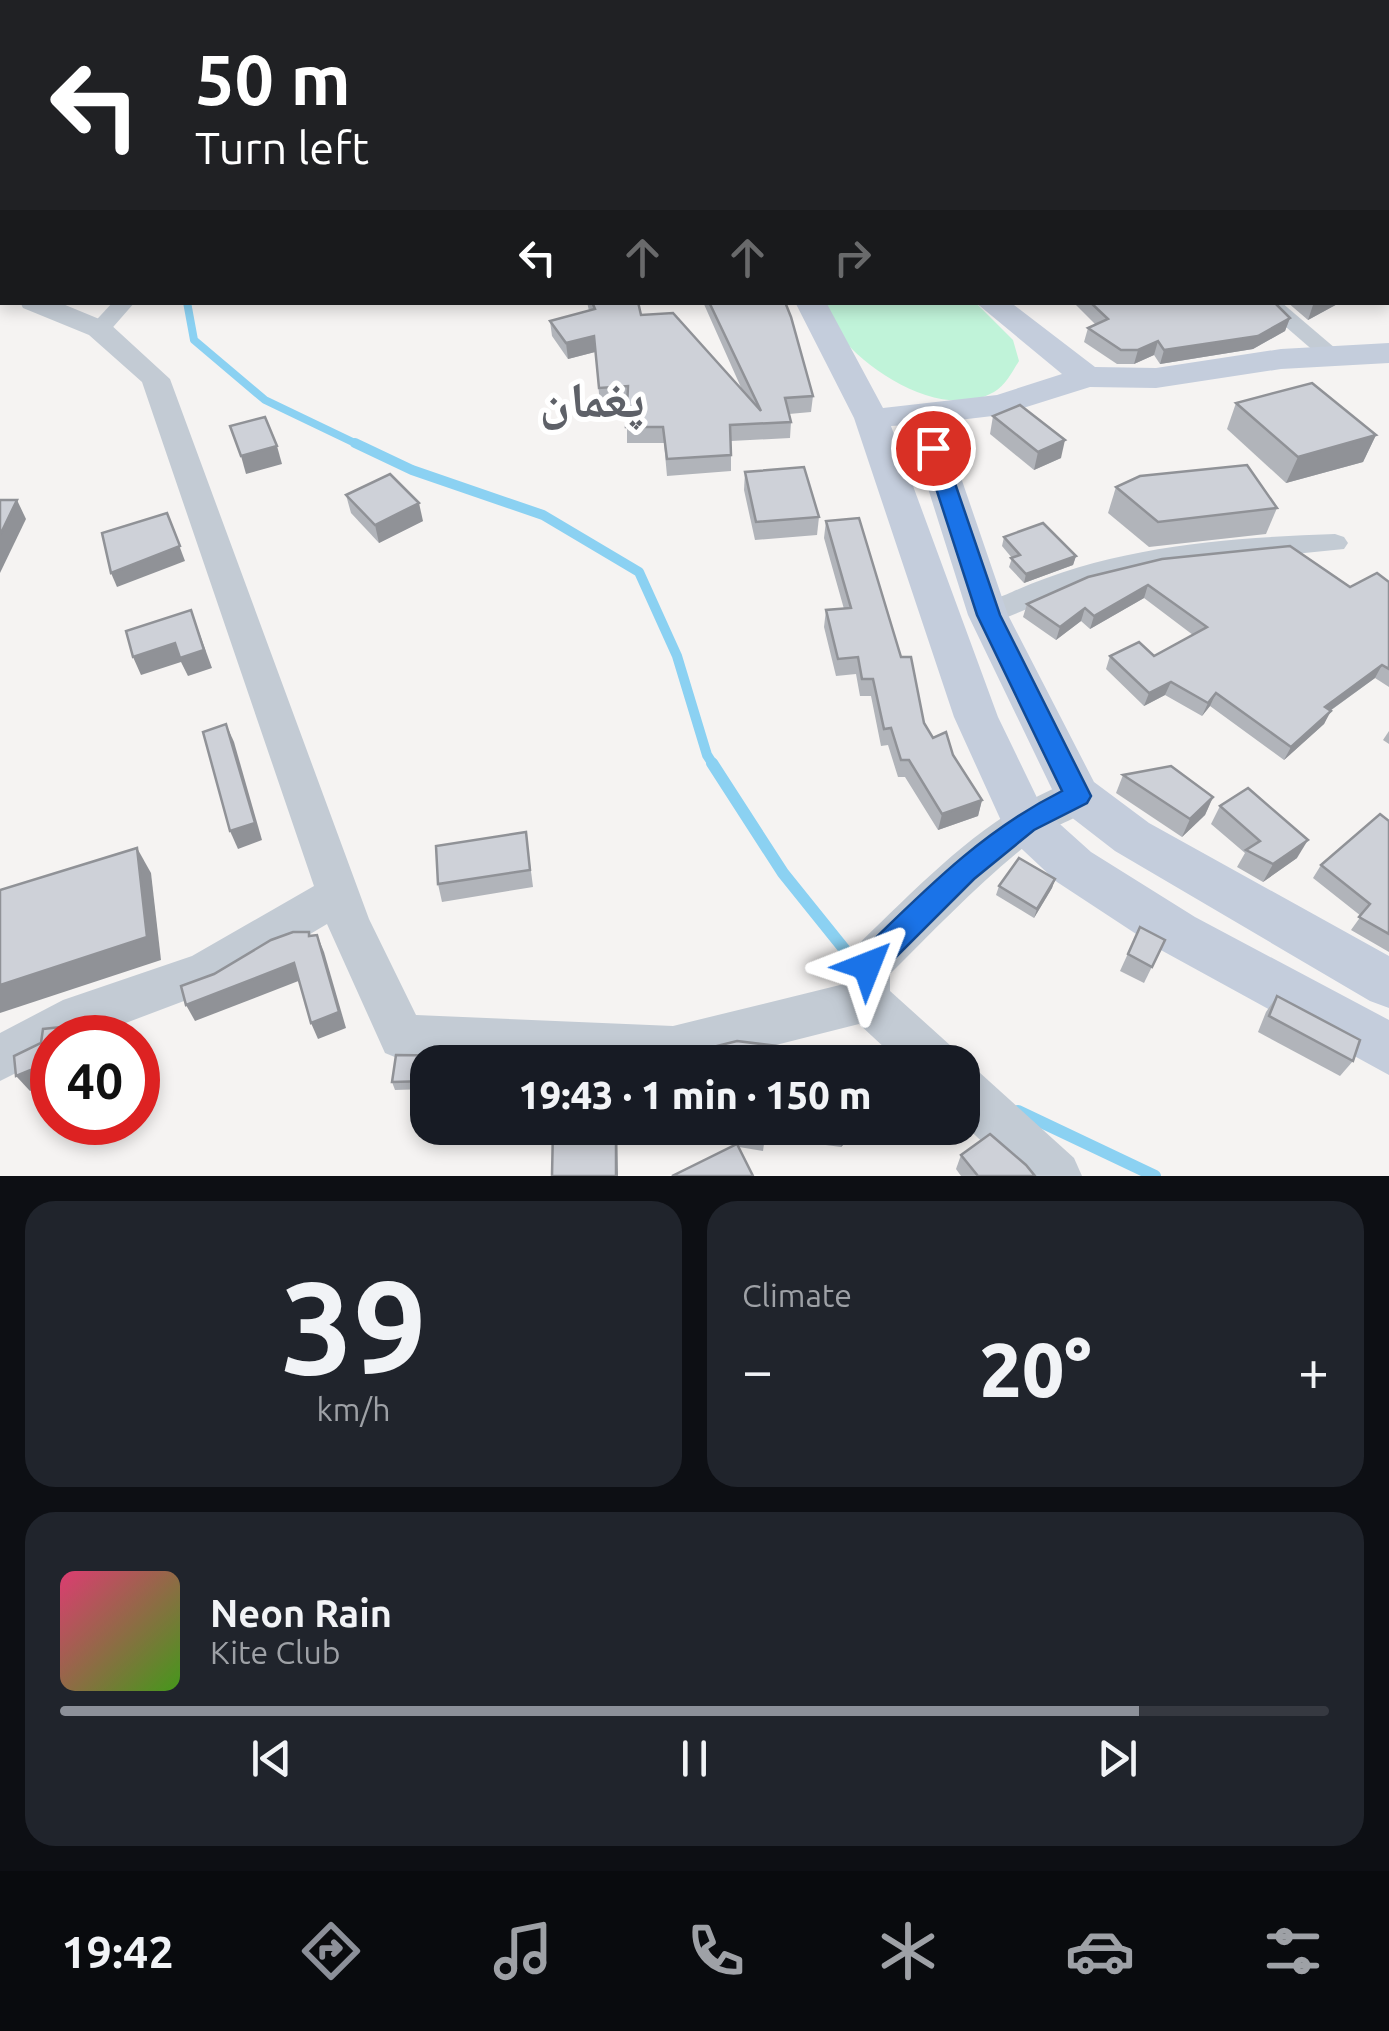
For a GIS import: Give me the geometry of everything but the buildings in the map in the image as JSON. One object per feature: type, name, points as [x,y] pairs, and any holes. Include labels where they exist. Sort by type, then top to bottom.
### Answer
[{"type":"main road","points":[[812,305],[871,418],[976,717],[1025,822],[1074,867],[1177,933],[1389,1049]]},
{"type":"main road","points":[[994,305],[1087,377]]},
{"type":"main road","points":[[871,418],[1001,405],[1087,377],[1156,378],[1331,354],[1389,353]]},
{"type":"main road","points":[[922,414],[988,615],[1078,796],[1132,838],[1389,984]]},
{"type":"street","points":[[49,305],[112,316],[156,379],[338,895],[402,1036],[673,1049],[867,1000]]},
{"type":"street","points":[[1271,305],[1331,354]]},
{"type":"street","points":[[988,615],[1027,595],[1096,571],[1166,554],[1335,543]]},
{"type":"street","points":[[916,1045],[867,1000],[867,966],[964,870],[1025,822],[1078,796]]},
{"type":"street","points":[[0,1058],[80,1016],[205,972],[338,895]]},
{"type":"street","points":[[980,1106],[1056,1176]]},
{"type":"green space","points":[[822,305],[978,305],[1013,340],[1019,361],[994,392],[954,401],[932,397],[890,378],[841,337]]},
{"type":"waterway","points":[[188,305],[194,340],[265,400],[361,446]]},
{"type":"waterway","points":[[355,443],[412,470],[543,515],[639,572],[677,656],[707,755],[714,766]]},
{"type":"waterway","points":[[712,763],[783,873],[857,965]]},
{"type":"waterway","points":[[1018,1111],[1155,1176]]},
{"type":"district","name":"پغمان","points":[[592,399]]},
{"type":"route","points":[[867,966],[964,870],[1025,822],[1078,796],[988,615],[933,448]]}]
